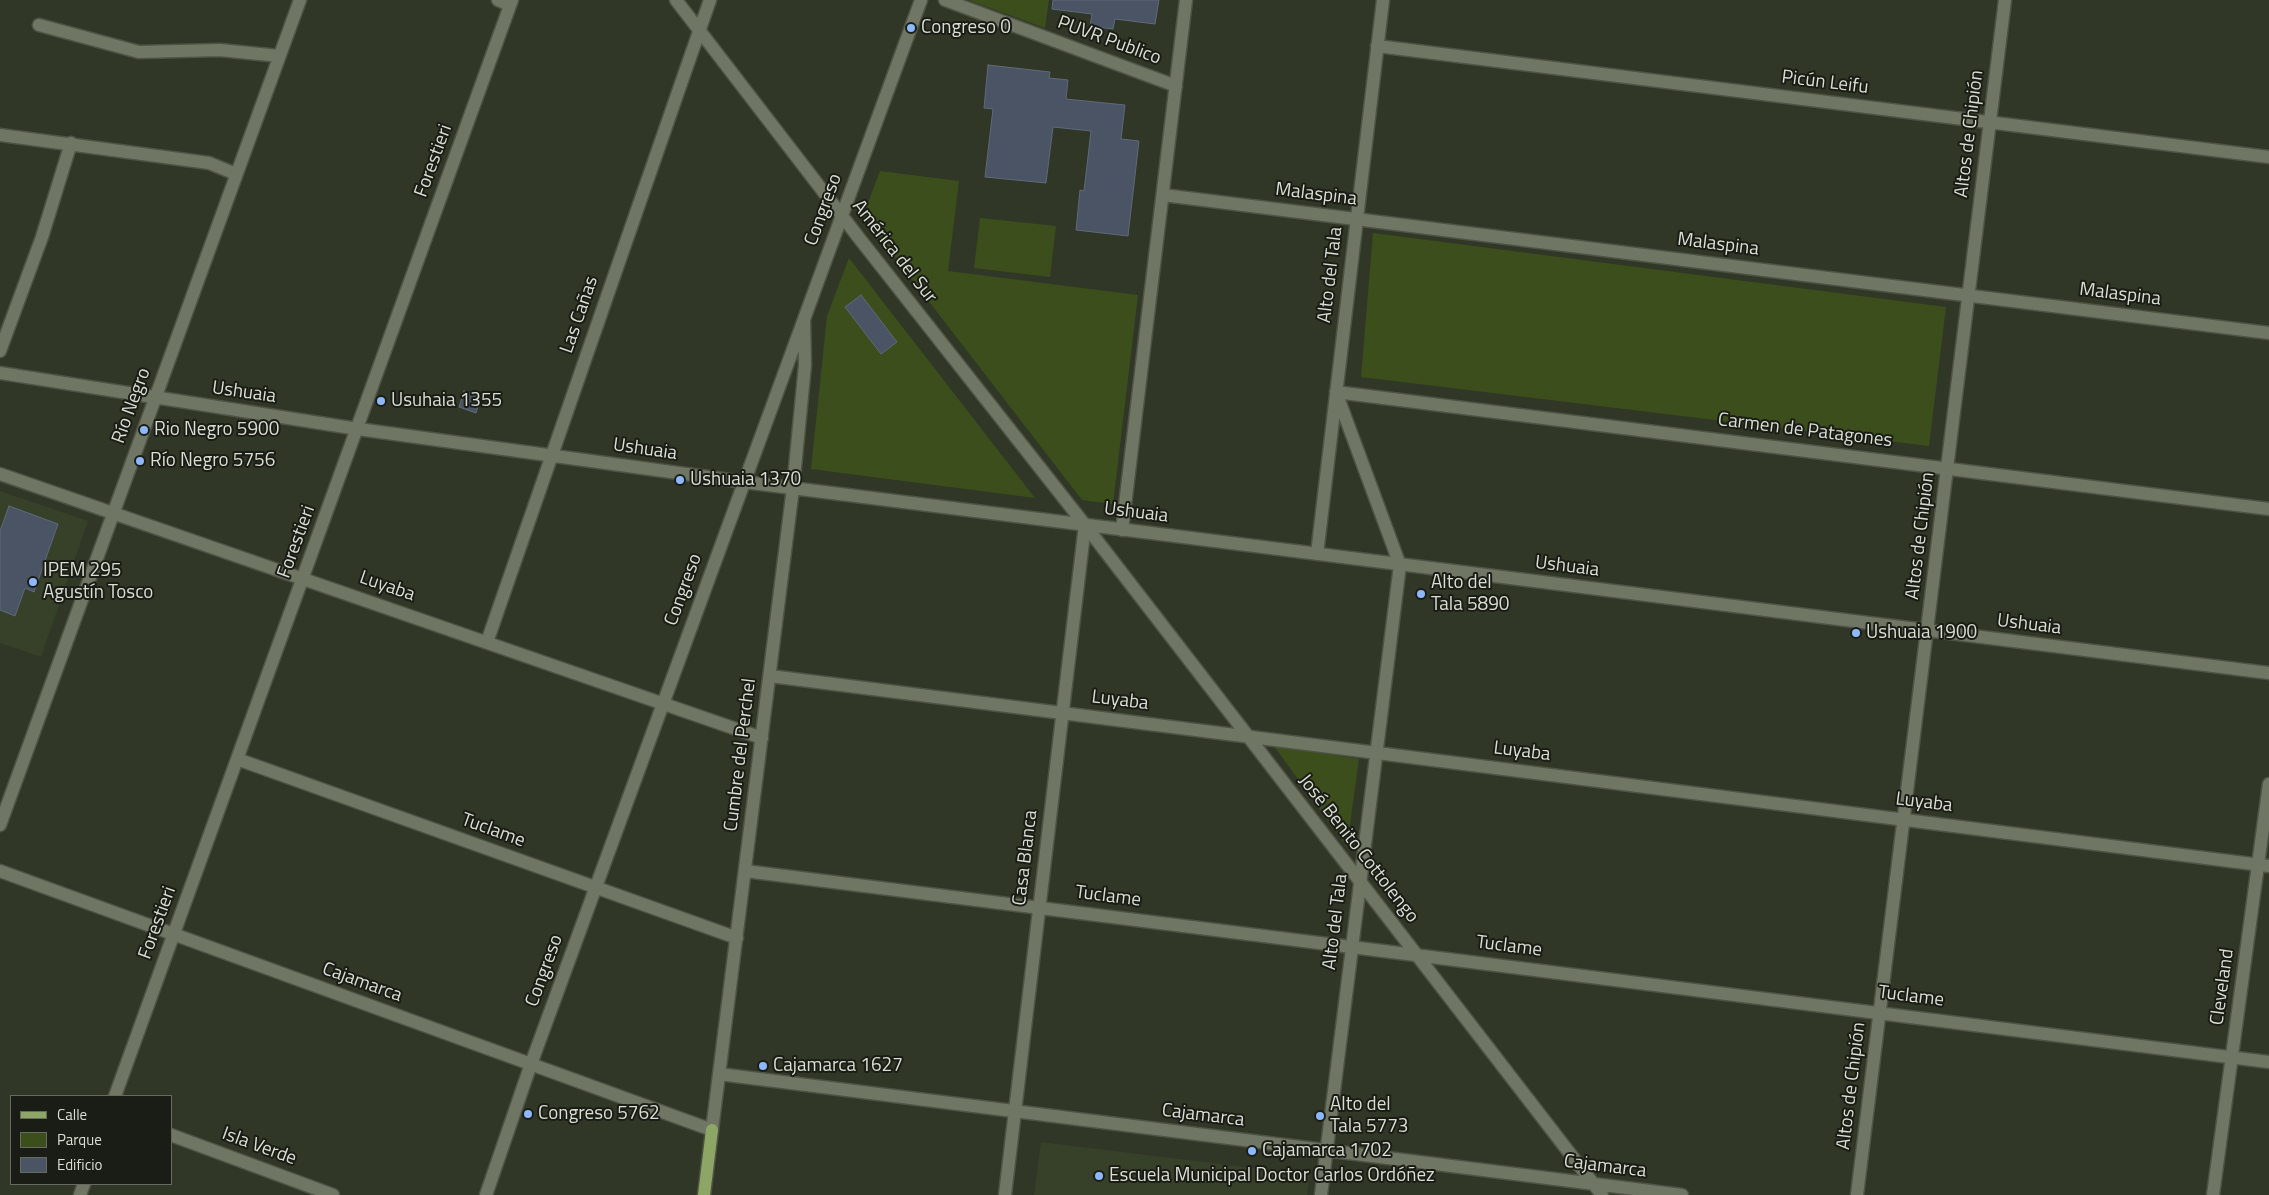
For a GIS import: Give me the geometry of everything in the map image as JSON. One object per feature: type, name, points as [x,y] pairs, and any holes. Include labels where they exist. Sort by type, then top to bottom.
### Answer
[{"type":"main road","name":"Cumbre del Perchel","points":[[704,1195],[712,1130]]},
{"type":"street","name":"Río Negro","points":[[0,825],[300,0]]},
{"type":"street","points":[[498,0],[511,2]]},
{"type":"street","name":"América del Sur","points":[[676,0],[1085,525]]},
{"type":"street","name":"Las Cañas","points":[[487,642],[710,0]]},
{"type":"street","name":"Congreso","points":[[486,1195],[531,1064],[921,0]]},
{"type":"street","name":"PUVR Publico","points":[[945,0],[1176,86]]},
{"type":"street","points":[[1122,530],[1186,0]]},
{"type":"street","name":"Alto del Tala","points":[[1317,554],[1382,0]]},
{"type":"street","name":"Altos de Chipión","points":[[1857,1195],[2005,0]]},
{"type":"street","name":"Forestieri","points":[[115,1095],[511,2]]},
{"type":"street","points":[[39,25],[139,52],[220,50],[279,56]]},
{"type":"street","name":"Picún Leifu","points":[[1377,46],[2269,157]]},
{"type":"street","points":[[0,135],[209,163],[236,174]]},
{"type":"street","points":[[0,351],[42,237],[71,143]]},
{"type":"street","name":"Malaspina","points":[[1163,195],[2269,333]]},
{"type":"street","name":"Cumbre del Perchel","points":[[712,1130],[793,488],[805,365],[804,319]]},
{"type":"street","name":"Ushuaia","points":[[0,373],[155,399],[358,429],[744,482],[2269,673]]},
{"type":"street","points":[[1336,392],[1400,565]]},
{"type":"street","name":"Carmen de Patagones","points":[[1336,392],[2269,509]]},
{"type":"street","name":"Luyaba","points":[[0,474],[762,738]]},
{"type":"street","name":"Casa Blanca","points":[[1005,1195],[1085,525]]},
{"type":"street","name":"José Benito Cottolengo","points":[[1085,525],[1602,1195]]},
{"type":"street","name":"Alto del Tala","points":[[1321,1195],[1400,565]]},
{"type":"street","name":"Luyaba","points":[[770,676],[2264,866]]},
{"type":"street","name":"Tuclame","points":[[237,760],[737,938]]},
{"type":"street","name":"Cleveland","points":[[2213,1195],[2232,1057],[2264,866],[2269,784]]},
{"type":"street","name":"Cajamarca","points":[[0,871],[712,1130]]},
{"type":"street","name":"Tuclame","points":[[745,871],[2269,1062]]},
{"type":"street","name":"Cajamarca","points":[[719,1074],[1682,1195]]},
{"type":"street","name":"Isla Verde","points":[[172,1135],[333,1195]]},
{"type":"shaded area","name":"IPEM 295 Agustín Tosco","points":[[0,491],[88,521],[41,657],[0,643]]},
{"type":"shaded area","points":[[1041,1142],[1309,1175],[1307,1195],[1034,1195]]},
{"type":"green space","points":[[968,0],[1049,0],[1045,28]]},
{"type":"green space","points":[[880,171],[959,181],[948,271],[1138,295],[1113,504],[1082,500],[863,216]]},
{"type":"green space","points":[[980,218],[1056,226],[1050,277],[974,268]]},
{"type":"green space","points":[[1373,233],[1946,307],[1929,446],[1361,377]]},
{"type":"green space","points":[[849,258],[1035,498],[811,469],[827,316]]},
{"type":"green space","points":[[1274,746],[1359,759],[1347,847]]},
{"type":"building","points":[[1053,0],[1159,0],[1155,24],[1115,19],[1113,29],[1090,26],[1092,14],[1052,9]]},
{"type":"building","points":[[988,65],[1050,72],[1049,78],[1068,80],[1066,99],[1125,105],[1121,139],[1139,141],[1128,236],[1076,230],[1080,190],[1084,191],[1091,131],[1053,127],[1046,183],[985,177],[993,109],[984,108]]},
{"type":"building","points":[[861,295],[897,342],[881,354],[845,307]]},
{"type":"building","points":[[464,391],[481,397],[476,413],[459,407]]},
{"type":"building","points":[[9,506],[58,524],[34,592],[25,588],[15,616],[0,610],[0,531]]},
{"type":"place","name":"Congreso 0","points":[[911,28]]},
{"type":"place","name":"Usuhaia 1355","points":[[381,401]]},
{"type":"place","name":"Rio Negro 5900","points":[[144,430]]},
{"type":"place","name":"Río Negro 5756","points":[[140,461]]},
{"type":"place","name":"Ushuaia 1370","points":[[680,480]]},
{"type":"place","name":"IPEM 295 Agustín Tosco","points":[[33,582]]},
{"type":"place","name":"Alto del Tala 5890","points":[[1421,594]]},
{"type":"place","name":"Ushuaia 1900","points":[[1856,633]]},
{"type":"place","name":"Cajamarca 1627","points":[[763,1066]]},
{"type":"place","name":"Congreso 5762","points":[[528,1114]]},
{"type":"place","name":"Alto del Tala 5773","points":[[1320,1116]]},
{"type":"place","name":"Cajamarca 1702","points":[[1252,1151]]},
{"type":"place","name":"Escuela Municipal Doctor Carlos Ordóñez","points":[[1099,1176]]}]
